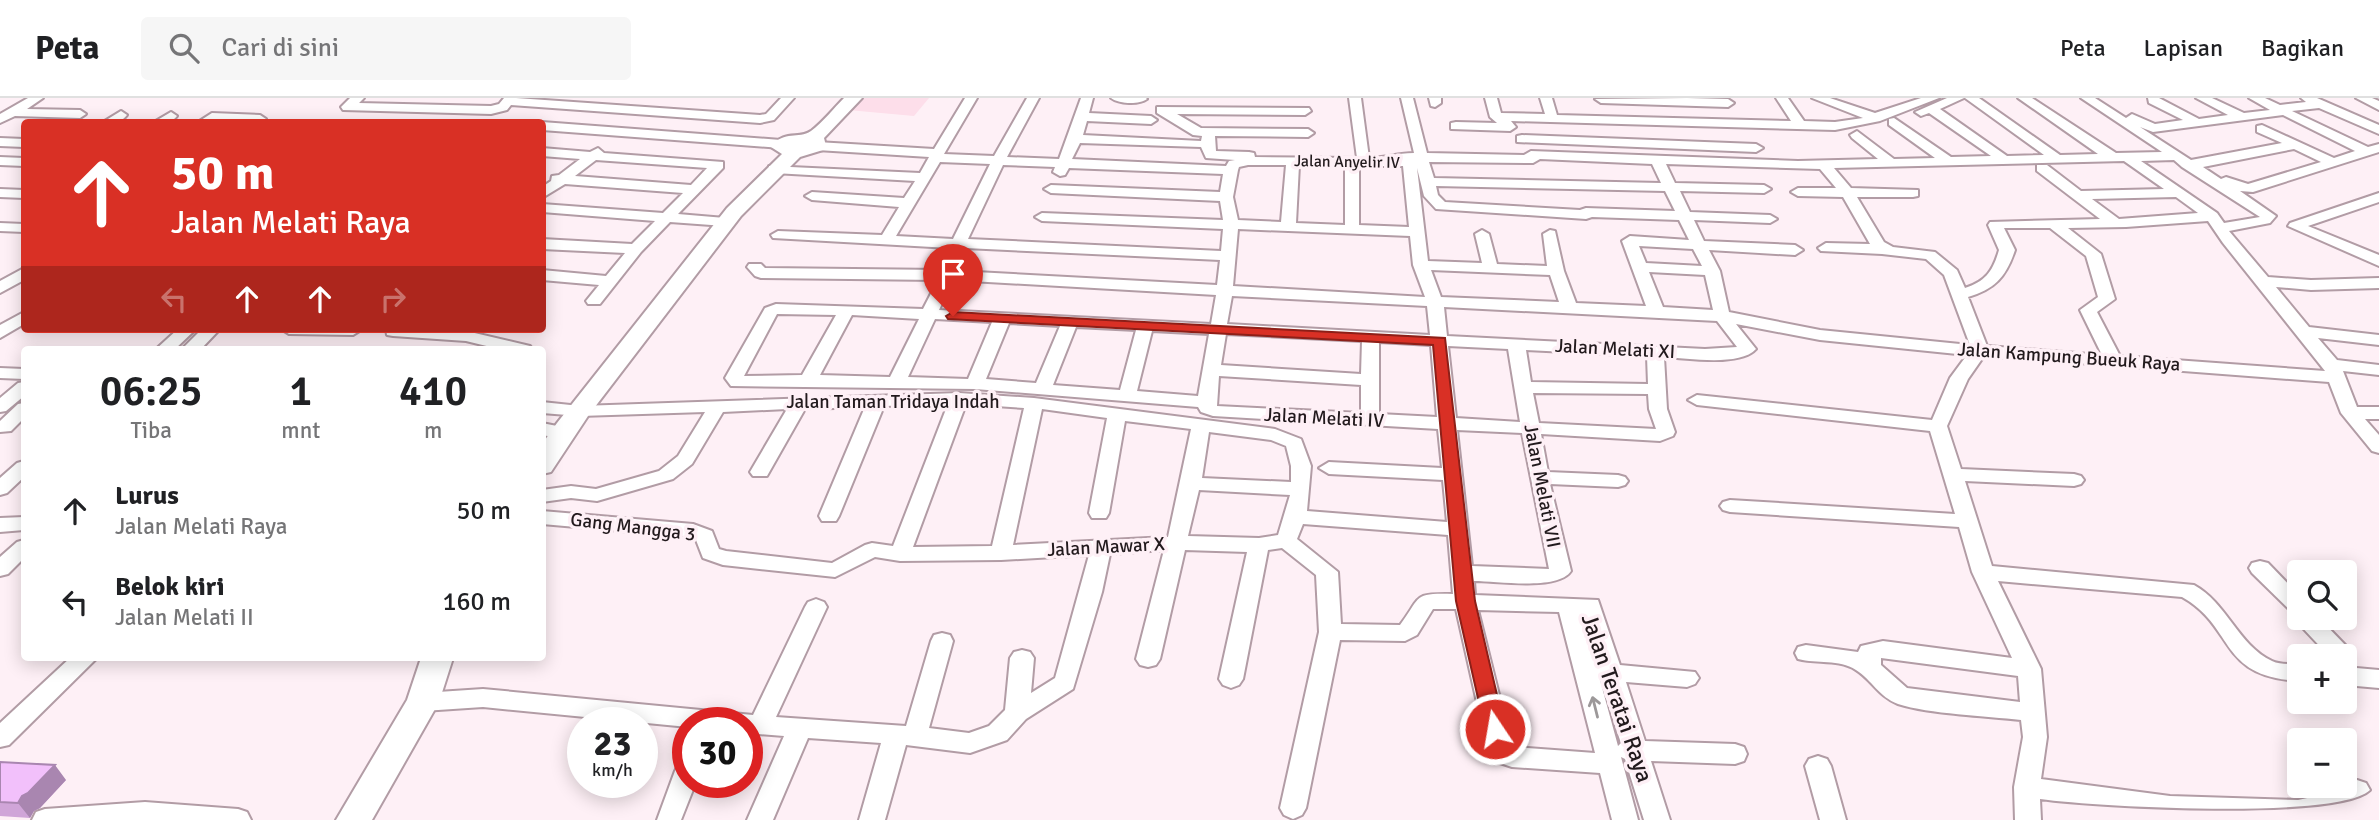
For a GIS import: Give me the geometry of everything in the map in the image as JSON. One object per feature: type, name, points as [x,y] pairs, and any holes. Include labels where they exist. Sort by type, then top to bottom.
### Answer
[{"type":"street","points":[[0,119],[37,98]]},
{"type":"street","points":[[358,98],[347,107],[496,110],[513,99],[764,119],[770,117],[788,98]]},
{"type":"street","points":[[546,191],[668,98]]},
{"type":"street","points":[[802,144],[845,98]]},
{"type":"street","points":[[546,454],[554,431],[580,411],[725,222],[774,169],[854,98]]},
{"type":"street","points":[[887,239],[971,98]]},
{"type":"street","points":[[897,382],[948,275],[959,242],[998,161],[1033,98]]},
{"type":"street","points":[[1036,231],[1051,189],[1075,139],[1087,98]]},
{"type":"street","points":[[1117,98],[1141,99]]},
{"type":"street","points":[[1352,229],[1357,159],[1355,98]]},
{"type":"street","points":[[1407,98],[1431,196],[1446,209],[1770,219]]},
{"type":"street","points":[[1491,98],[1496,117],[1511,128],[1532,157],[1563,184],[1586,213]]},
{"type":"street","points":[[1546,98],[1552,118]]},
{"type":"street","points":[[1782,98],[1801,126]]},
{"type":"street","points":[[1818,98],[1876,118]]},
{"type":"street","points":[[1884,98],[1909,107]]},
{"type":"street","points":[[1496,117],[1743,125],[1847,125],[1909,107],[1958,98]]},
{"type":"street","points":[[1971,98],[2055,157]]},
{"type":"street","points":[[2024,98],[2179,193],[2216,222],[2334,371],[2350,413],[2379,447]]},
{"type":"street","points":[[2077,98],[2182,160],[2248,189],[2374,150]]},
{"type":"street","points":[[1960,294],[1981,289],[1995,280],[2007,250],[1996,224],[2216,222],[2265,220],[2269,216],[2087,98]]},
{"type":"street","points":[[2202,98],[2242,118]]},
{"type":"street","points":[[2255,98],[2374,150]]},
{"type":"street","points":[[2362,98],[2379,106]]},
{"type":"street","points":[[502,119],[513,99]]},
{"type":"street","points":[[1626,159],[1601,99],[1726,101],[1765,164]]},
{"type":"street","points":[[2153,100],[2198,123]]},
{"type":"street","points":[[2108,104],[2148,127],[2283,112],[2313,101],[2379,130]]},
{"type":"street","points":[[1889,161],[1857,135],[1894,122],[1932,103]]},
{"type":"street","points":[[1932,103],[2003,158]]},
{"type":"street","points":[[1308,133],[1209,133],[1192,130],[1161,110],[1305,105],[1312,156]]},
{"type":"street","points":[[430,119],[441,110]]},
{"type":"street","points":[[13,112],[80,114],[70,119]]},
{"type":"street","points":[[114,119],[121,115]]},
{"type":"street","points":[[1082,117],[1151,120]]},
{"type":"street","points":[[209,119],[260,119]]},
{"type":"street","points":[[1894,122],[1945,159]]},
{"type":"street","points":[[546,126],[998,161],[1231,170],[1226,197],[1231,223],[1225,290],[1206,402]]},
{"type":"street","points":[[1456,126],[1511,128]]},
{"type":"street","points":[[2262,129],[2335,163]]},
{"type":"street","points":[[1209,133],[1207,144],[1209,153],[1214,156],[1357,159],[1532,157],[1765,164],[2055,157],[2182,160],[2293,145]]},
{"type":"street","points":[[1075,139],[1197,144]]},
{"type":"street","points":[[1521,139],[1756,148]]},
{"type":"street","points":[[594,302],[665,217],[743,141]]},
{"type":"street","points":[[0,142],[21,143]]},
{"type":"street","points":[[546,152],[718,165]]},
{"type":"street","name":"Jalan Anyelir IV","points":[[1231,170],[1234,164],[1243,161],[1357,159],[1410,164],[1421,265],[1435,302]]},
{"type":"street","points":[[2115,223],[2042,168],[2126,159]]},
{"type":"street","points":[[1657,160],[1712,271],[1722,316]]},
{"type":"street","points":[[0,161],[21,162]]},
{"type":"street","points":[[1288,228],[1293,161]]},
{"type":"street","points":[[1823,164],[1848,193],[1882,248]]},
{"type":"street","points":[[774,169],[924,177]]},
{"type":"street","points":[[546,178],[692,189]]},
{"type":"street","points":[[1427,182],[1763,189]]},
{"type":"street","points":[[1051,189],[1226,197]]},
{"type":"street","points":[[1798,192],[1913,193]]},
{"type":"street","points":[[0,193],[21,194]]},
{"type":"street","points":[[2076,195],[2179,193]]},
{"type":"street","points":[[811,197],[909,202]]},
{"type":"street","points":[[2379,197],[2295,226],[2379,261]]},
{"type":"street","points":[[546,208],[725,222]]},
{"type":"street","points":[[778,235],[959,242],[1036,231],[1231,223],[1288,228],[1416,232]]},
{"type":"street","points":[[2055,225],[2091,251],[2097,262],[2107,299],[2088,310],[2113,359]]},
{"type":"street","points":[[0,227],[21,228]]},
{"type":"street","points":[[1036,231],[1226,256]]},
{"type":"street","points":[[1482,234],[1490,267]]},
{"type":"street","points":[[1550,234],[1556,271],[1569,307]]},
{"type":"street","points":[[1656,311],[1630,241],[1795,250]]},
{"type":"street","points":[[546,243],[636,249]]},
{"type":"street","points":[[1826,248],[1882,248],[1933,257],[1953,276],[1980,350],[1959,379],[1938,426],[1983,572],[2029,669],[2035,737],[2027,787],[2028,820]]},
{"type":"street","points":[[1421,265],[1556,271]]},
{"type":"street","name":"Jalan Kampung Bueuk Raya","points":[[755,267],[761,273],[948,275],[1435,302],[1656,311],[1722,316],[1862,341],[2113,359],[2334,371],[2379,370]]},
{"type":"street","points":[[1639,267],[1712,271]]},
{"type":"street","points":[[0,288],[21,275]]},
{"type":"street","points":[[546,275],[611,281]]},
{"type":"street","points":[[2265,282],[2311,285],[2379,283]]},
{"type":"street","points":[[1435,302],[1465,601],[1499,747],[1503,754],[1512,757],[1607,756],[1637,750],[1735,754]]},
{"type":"street","name":"Jalan Melati XI","points":[[808,380],[734,381],[773,309],[846,310],[1217,331],[1734,354],[1747,349],[1722,316]]},
{"type":"street","points":[[846,310],[808,380],[975,384],[1039,396]]},
{"type":"street","points":[[975,384],[1002,319]]},
{"type":"street","points":[[1001,553],[1039,396],[1069,323]]},
{"type":"street","points":[[1127,396],[1145,327]]},
{"type":"street","points":[[2304,331],[2379,340]]},
{"type":"street","points":[[169,346],[183,333]]},
{"type":"street","points":[[194,346],[208,333]]},
{"type":"street","points":[[437,333],[477,345]]},
{"type":"street","points":[[1370,338],[1370,421]]},
{"type":"street","name":"Jalan Melati VII","points":[[1463,573],[1549,576],[1559,573],[1539,478],[1516,344]]},
{"type":"street","points":[[1523,387],[1655,389],[1655,350]]},
{"type":"street","points":[[1210,370],[1370,380]]},
{"type":"street","points":[[0,373],[21,374]]},
{"type":"street","name":"Jalan Melati IV","points":[[1039,396],[1127,396],[1206,402],[1213,411],[1448,426],[1663,434],[1666,432],[1655,389]]},
{"type":"street","points":[[0,407],[21,390]]},
{"type":"street","name":"Jalan Taman Tridaya Indah","points":[[546,407],[580,411],[1039,396],[1117,416],[1287,438],[1298,451],[1297,517]]},
{"type":"street","points":[[900,554],[959,398]]},
{"type":"street","points":[[829,516],[877,400]]},
{"type":"street","points":[[1697,400],[1938,426]]},
{"type":"street","points":[[760,472],[800,402]]},
{"type":"street","points":[[546,495],[571,492],[597,495],[666,475],[685,460],[717,407]]},
{"type":"street","points":[[2,427],[21,411]]},
{"type":"street","points":[[2350,413],[2379,413]]},
{"type":"street","points":[[1099,513],[1117,416]]},
{"type":"street","points":[[1148,659],[1191,483],[1201,425]]},
{"type":"street","points":[[2,427],[21,427]]},
{"type":"street","points":[[1329,468],[1452,475]]},
{"type":"street","points":[[0,489],[21,470]]},
{"type":"street","points":[[1951,474],[2074,481]]},
{"type":"street","points":[[1539,478],[1618,481]]},
{"type":"street","points":[[1191,483],[1299,489]]},
{"type":"street","points":[[1730,506],[1968,521]]},
{"type":"street","name":"Gang Mangga 3","points":[[546,517],[692,531],[705,536],[709,553],[752,562],[835,570],[872,550]]},
{"type":"street","points":[[1293,808],[1330,632],[1327,572],[1286,541],[1297,517],[1458,529]]},
{"type":"street","points":[[0,526],[21,524]]},
{"type":"street","name":"Jalan Mawar X","points":[[872,550],[900,554],[1001,553],[1176,543],[1259,545],[1286,541]]},
{"type":"street","points":[[1231,679],[1259,545]]},
{"type":"street","points":[[763,725],[906,735],[970,743],[998,733],[1017,713],[1065,683],[1101,546]]},
{"type":"street","points":[[0,569],[21,550]]},
{"type":"street","points":[[2260,568],[2287,596]]},
{"type":"street","points":[[1983,572],[2186,590],[2202,601],[2254,660],[2272,670],[2287,672]]},
{"type":"street","points":[[1330,632],[1405,633],[1409,631],[1425,602],[1568,604]]},
{"type":"street","name":"Jalan Teratai Raya","points":[[1625,820],[1568,604],[1590,605],[1657,820]]},
{"type":"street","points":[[763,707],[816,607]]},
{"type":"street","points":[[2317,630],[2331,644]]},
{"type":"street","points":[[872,820],[942,641]]},
{"type":"street","points":[[1870,667],[1869,652],[1883,649],[2029,669]]},
{"type":"street","points":[[1806,653],[1850,657],[1870,667],[1888,689],[1905,698],[2032,712]]},
{"type":"street","points":[[1017,713],[1022,658]]},
{"type":"street","points":[[0,738],[82,661]]},
{"type":"street","points":[[354,820],[423,702],[436,661]]},
{"type":"street","points":[[1586,671],[1687,678]]},
{"type":"street","points":[[423,702],[483,698],[672,718]]},
{"type":"street","points":[[760,820],[800,727]]},
{"type":"street","points":[[1818,766],[1833,820]]},
{"type":"street","points":[[2027,787],[2169,807],[2298,811],[2342,798]]},
{"type":"street","points":[[668,818],[677,798]]},
{"type":"street","points":[[45,820],[145,813],[221,819]]},
{"type":"shaded area","points":[[860,98],[929,98],[914,116],[848,110]]},
{"type":"building","points":[[0,762],[55,765],[18,803],[0,802]]},
{"type":"route","points":[[953,316],[1440,341],[1465,601],[1495,729]]}]
